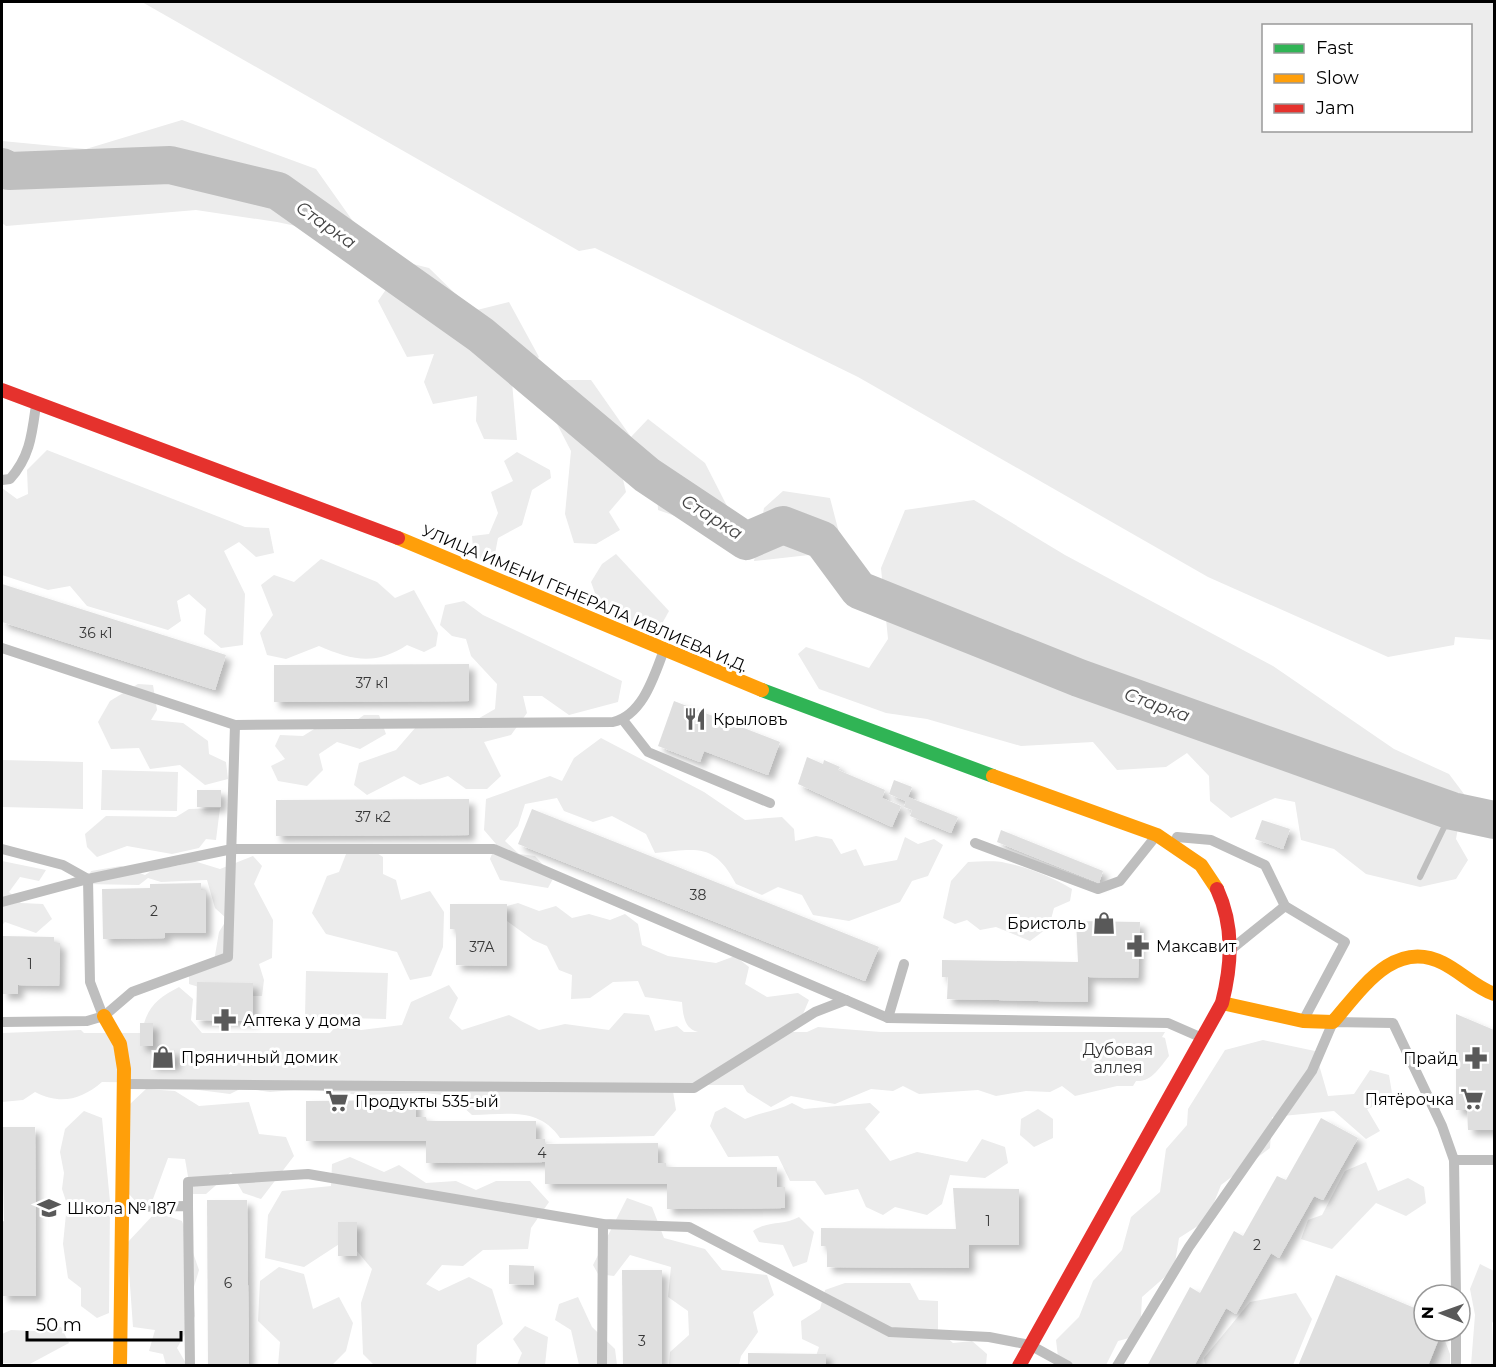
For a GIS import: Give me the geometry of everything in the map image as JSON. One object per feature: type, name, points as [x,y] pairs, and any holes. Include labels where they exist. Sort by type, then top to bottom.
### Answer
[{"type":"street","name":"УЛИЦА ИМЕНИ ГЕНЕРАЛА ИВЛИЕВА И.Д.","points":[[2,390],[397,538],[808,709],[1157,835],[1185,851],[1205,870],[1220,896],[1232,948],[1230,976],[1222,1004],[1019,1365]]},
{"type":"street","points":[[1222,1004],[1303,1021],[1334,1022],[1385,965],[1406,954],[1430,957],[1442,962],[1482,990],[1494,994]]},
{"type":"street","points":[[104,1016],[120,1044],[124,1070],[120,1365]]},
{"type":"lane","points":[[2,480],[10,479],[23,464],[31,444],[36,404]]},
{"type":"lane","points":[[2,648],[235,725],[613,722],[622,720],[637,706],[665,649]]},
{"type":"lane","points":[[622,720],[648,752],[771,803]]},
{"type":"lane","points":[[2,1022],[87,1021],[104,1016],[132,992],[228,957],[235,725]]},
{"type":"lane","points":[[975,843],[1098,889],[1120,881],[1157,835],[1211,840],[1265,865],[1285,906],[1345,942],[1303,1021]]},
{"type":"lane","points":[[2,849],[63,865],[88,879]]},
{"type":"lane","points":[[2,902],[88,879],[232,849],[494,849],[888,1018],[1168,1023],[1203,1038]]},
{"type":"lane","points":[[88,879],[90,982],[104,1016]]},
{"type":"lane","points":[[1232,948],[1285,906]]},
{"type":"lane","points":[[888,1018],[904,964]]},
{"type":"lane","points":[[123,1084],[694,1088],[815,1012],[846,1000]]},
{"type":"lane","points":[[1117,1365],[1189,1246],[1312,1071],[1334,1022],[1393,1023],[1442,1126],[1454,1160],[1456,1283]]},
{"type":"lane","points":[[1454,1160],[1494,1161]]},
{"type":"lane","points":[[190,1365],[188,1182],[308,1174],[603,1224],[689,1227],[890,1332],[989,1337],[1030,1346],[1068,1365]]},
{"type":"lane","points":[[122,1207],[188,1206]]},
{"type":"lane","points":[[602,1365],[603,1224]]},
{"type":"lane","points":[[1456,1343],[1456,1365]]},
{"type":"green space","points":[[142,2],[1494,2],[1494,640],[1455,637],[1454,645],[1388,657],[1208,577],[858,377],[595,248],[579,251]]},
{"type":"green space","points":[[182,120],[316,169],[367,241],[277,222],[196,210],[6,226],[2,223],[2,141],[86,149]]},
{"type":"green space","points":[[405,262],[429,268],[473,311],[509,302],[539,357],[512,382],[517,440],[484,439],[476,421],[477,396],[433,404],[424,382],[434,354],[407,357],[378,301]]},
{"type":"green space","points":[[564,380],[591,380],[631,437],[648,419],[705,463],[727,506],[718,531],[658,510],[657,492],[621,471],[626,492],[609,512],[620,530],[596,544],[574,543],[565,514],[571,451],[556,422],[571,399]]},
{"type":"green space","points":[[47,450],[245,527],[269,528],[274,553],[256,557],[239,542],[224,551],[245,594],[243,645],[221,648],[204,634],[206,609],[189,594],[177,601],[181,621],[168,630],[87,606],[70,586],[48,590],[2,575],[2,488],[17,499],[28,494],[27,470]]},
{"type":"green space","points":[[517,452],[550,470],[551,478],[532,490],[522,525],[498,538],[494,559],[474,560],[472,536],[489,534],[498,513],[491,492],[513,481],[504,461]]},
{"type":"green space","points":[[783,491],[830,498],[844,552],[841,583],[809,555],[754,561],[764,508]]},
{"type":"green space","points":[[974,500],[1065,555],[1273,666],[1394,749],[1449,774],[1464,794],[1456,839],[1468,860],[1456,879],[1420,887],[1366,874],[1334,849],[1301,840],[1295,802],[1275,798],[1231,818],[1210,801],[1209,776],[1187,753],[1166,767],[1117,770],[1093,742],[1021,746],[927,719],[886,713],[819,689],[798,654],[806,647],[869,668],[888,639],[881,568],[905,510]]},
{"type":"green space","points":[[616,554],[669,611],[659,629],[627,620],[600,607],[591,582],[602,564]]},
{"type":"green space","points":[[321,559],[377,582],[395,598],[414,590],[438,633],[436,646],[424,652],[407,645],[384,656],[363,659],[342,655],[319,646],[286,659],[267,655],[260,633],[273,615],[261,585],[274,575],[294,582]]},
{"type":"green space","points":[[464,601],[483,615],[622,681],[618,702],[569,715],[542,696],[523,696],[527,713],[511,735],[484,742],[501,776],[487,789],[466,789],[448,776],[420,785],[404,776],[367,795],[354,785],[359,763],[396,750],[422,720],[462,728],[495,709],[497,684],[471,656],[466,639],[452,636],[440,625],[445,605]]},
{"type":"green space","points":[[138,684],[153,685],[157,710],[151,720],[183,723],[208,741],[209,754],[226,762],[228,779],[205,785],[180,765],[150,769],[139,748],[111,749],[98,722],[110,701]]},
{"type":"green space","points":[[364,715],[379,715],[386,734],[360,749],[337,742],[319,754],[323,770],[307,786],[278,781],[271,766],[285,759],[275,746],[280,735],[303,736],[327,721],[346,728]]},
{"type":"green space","points":[[601,738],[704,792],[745,820],[782,817],[794,829],[795,841],[816,836],[832,839],[841,854],[856,849],[864,866],[897,860],[905,837],[918,844],[934,839],[943,845],[928,876],[912,881],[900,902],[849,921],[813,915],[802,895],[778,887],[762,895],[736,884],[720,861],[703,851],[682,850],[655,853],[646,834],[612,816],[593,822],[564,811],[557,798],[525,804],[518,826],[505,841],[519,854],[535,856],[554,877],[548,888],[500,880],[490,859],[496,844],[484,830],[486,799],[550,776],[562,781],[574,758]]},
{"type":"green space","points":[[2,760],[83,762],[83,809],[2,807]]},
{"type":"green space","points":[[102,770],[178,772],[177,811],[101,810]]},
{"type":"green space","points":[[220,808],[216,840],[206,839],[199,848],[172,854],[127,846],[97,857],[87,847],[85,834],[106,816],[176,817],[189,809]]},
{"type":"green space","points":[[366,846],[383,857],[383,874],[396,880],[401,900],[430,891],[444,912],[443,947],[431,976],[410,980],[397,952],[326,934],[312,913],[327,876],[339,872],[346,854]]},
{"type":"green space","points":[[253,856],[262,866],[254,884],[273,920],[272,958],[259,964],[264,980],[262,996],[228,996],[189,984],[189,976],[213,967],[219,932],[227,919],[215,908],[207,880],[161,882],[148,878],[139,885],[85,884],[91,871],[121,866],[145,875],[156,868],[177,866],[194,861],[220,869]]},
{"type":"green space","points":[[2,861],[46,870],[39,881],[20,877],[9,892],[21,903],[43,904],[52,919],[36,933],[5,922],[2,925]]},
{"type":"green space","points":[[968,862],[1001,862],[1040,873],[1072,889],[1070,901],[1054,908],[1049,927],[1030,941],[996,927],[980,930],[967,920],[955,924],[943,918],[951,881]]},
{"type":"green space","name":"Дубовая аллея","points":[[518,903],[539,911],[556,906],[572,918],[589,914],[610,920],[625,914],[638,924],[642,945],[668,956],[716,963],[735,956],[749,967],[745,984],[767,997],[798,993],[809,1000],[803,1014],[775,1032],[807,1032],[818,1027],[881,1032],[1165,1032],[1162,1037],[1165,1038],[1169,1056],[1151,1076],[1142,1081],[1136,1081],[1133,1086],[1117,1086],[1075,1096],[1062,1086],[1050,1092],[1026,1091],[996,1096],[978,1090],[919,1094],[903,1086],[893,1091],[871,1089],[835,1104],[791,1096],[771,1107],[747,1092],[743,1085],[672,1085],[676,1110],[654,1136],[560,1138],[542,1121],[531,1117],[520,1114],[472,1115],[451,1096],[425,1093],[360,1095],[306,1089],[270,1092],[242,1088],[230,1094],[183,1088],[178,1083],[102,1082],[86,1093],[70,1099],[53,1098],[35,1092],[23,1100],[2,1102],[2,1033],[81,1030],[84,1033],[142,1033],[147,1016],[154,1004],[179,987],[193,999],[191,1020],[202,1033],[330,1033],[337,1025],[361,1030],[402,1025],[411,1002],[449,985],[458,998],[449,1018],[462,1030],[509,1015],[539,1030],[565,1024],[609,1030],[624,1013],[649,1015],[655,1031],[677,1026],[684,1032],[698,1032],[687,1024],[682,1002],[645,997],[638,981],[613,982],[590,998],[571,999],[572,975],[559,970],[547,946],[533,940],[503,918],[503,907]]},
{"type":"green space","points":[[306,971],[388,973],[386,1019],[305,1017]]},
{"type":"green space","points":[[1263,1040],[1315,1051],[1328,1096],[1354,1094],[1370,1070],[1389,1075],[1393,1099],[1367,1109],[1380,1131],[1366,1139],[1334,1111],[1272,1117],[1270,1148],[1221,1185],[1207,1220],[1179,1238],[1174,1269],[1142,1297],[1140,1335],[1118,1341],[1106,1365],[1059,1365],[1056,1340],[1079,1317],[1093,1281],[1122,1250],[1131,1217],[1160,1192],[1166,1149],[1187,1125],[1188,1109],[1225,1050]]},
{"type":"green space","points":[[146,1089],[175,1091],[199,1106],[249,1102],[259,1134],[286,1137],[294,1156],[261,1199],[243,1193],[231,1172],[206,1194],[191,1194],[185,1159],[168,1158],[153,1199],[138,1204],[128,1193],[130,1104]]},
{"type":"green space","points":[[792,1103],[804,1109],[870,1103],[880,1112],[865,1129],[890,1161],[917,1152],[967,1162],[982,1139],[1005,1147],[1008,1163],[985,1178],[950,1175],[942,1204],[927,1215],[895,1207],[883,1215],[866,1207],[858,1189],[825,1195],[815,1181],[790,1181],[778,1156],[728,1157],[710,1126],[715,1112],[725,1107],[745,1119]]},
{"type":"green space","points":[[1038,1109],[1053,1119],[1053,1138],[1034,1147],[1020,1135],[1021,1119]]},
{"type":"green space","points":[[84,1111],[102,1118],[110,1202],[109,1313],[97,1318],[81,1306],[81,1288],[68,1278],[63,1244],[67,1204],[62,1189],[64,1173],[60,1152],[65,1129]]},
{"type":"green space","points":[[350,1157],[384,1172],[399,1165],[426,1183],[456,1181],[476,1190],[496,1181],[530,1181],[549,1202],[531,1228],[528,1249],[483,1250],[463,1266],[442,1265],[426,1284],[439,1291],[469,1277],[492,1289],[503,1324],[477,1345],[476,1365],[374,1365],[363,1354],[361,1303],[372,1269],[347,1239],[304,1267],[265,1258],[268,1215],[282,1191],[331,1186],[332,1164]]},
{"type":"green space","points":[[1366,1162],[1378,1191],[1408,1178],[1424,1187],[1426,1203],[1406,1216],[1376,1203],[1332,1249],[1301,1239],[1308,1220],[1322,1215],[1345,1171]]},
{"type":"green space","points":[[627,1198],[652,1207],[664,1238],[705,1249],[722,1270],[767,1275],[774,1295],[753,1312],[758,1332],[741,1356],[739,1365],[669,1365],[670,1352],[689,1335],[688,1311],[668,1297],[671,1267],[630,1255],[614,1276],[598,1274],[593,1265]]},
{"type":"green space","points":[[156,1212],[182,1221],[199,1270],[193,1290],[195,1316],[177,1348],[187,1365],[166,1365],[163,1354],[149,1351],[155,1330],[133,1327],[127,1243]]},
{"type":"green space","points":[[799,1217],[814,1232],[807,1262],[793,1267],[783,1245],[759,1242],[753,1231],[765,1225]]},
{"type":"green space","points":[[1480,1264],[1494,1271],[1494,1320],[1492,1323],[1494,1365],[1471,1365],[1475,1315],[1472,1284]]},
{"type":"green space","points":[[279,1267],[304,1274],[313,1309],[339,1297],[353,1323],[346,1351],[332,1365],[278,1365],[280,1342],[258,1321],[260,1281]]},
{"type":"green space","points":[[845,1283],[910,1283],[919,1300],[938,1301],[938,1330],[953,1343],[972,1341],[987,1354],[986,1365],[813,1365],[819,1347],[802,1339],[801,1321],[820,1309],[825,1290]]},
{"type":"green space","points":[[1296,1293],[1312,1319],[1293,1365],[1205,1365],[1204,1358],[1250,1302]]},
{"type":"green space","points":[[578,1297],[592,1327],[615,1349],[617,1365],[579,1365],[571,1330],[555,1320],[559,1304]]},
{"type":"green space","points":[[525,1326],[548,1337],[545,1365],[517,1365],[522,1353],[513,1339]]},
{"type":"green space","points":[[61,1327],[69,1343],[28,1365],[2,1363],[2,1334],[11,1330],[35,1331]]},
{"type":"green space","points":[[1428,1343],[1446,1343],[1450,1354],[1450,1365],[1420,1366]]},
{"type":"building","points":[[2,584],[226,655],[215,690],[2,622]]},
{"type":"building","points":[[469,664],[469,701],[274,702],[274,665]]},
{"type":"building","points":[[674,701],[780,742],[768,775],[704,751],[700,762],[658,746]]},
{"type":"building","points":[[807,757],[823,764],[824,760],[840,767],[838,770],[885,790],[882,798],[901,806],[892,827],[798,784]]},
{"type":"building","points":[[894,780],[912,787],[908,797],[958,817],[951,833],[910,816],[912,810],[904,807],[906,801],[889,794]]},
{"type":"building","points":[[197,790],[221,790],[221,807],[197,807]]},
{"type":"building","points":[[469,799],[469,835],[276,836],[276,800]]},
{"type":"building","points":[[532,809],[879,947],[865,981],[518,844]]},
{"type":"building","points":[[1262,820],[1290,829],[1283,849],[1255,839]]},
{"type":"building","points":[[1001,830],[1103,871],[1099,883],[997,842]]},
{"type":"building","points":[[201,883],[201,890],[206,890],[206,933],[165,933],[165,938],[103,939],[102,889],[150,888],[150,884]]},
{"type":"building","points":[[450,904],[507,904],[507,966],[456,965],[456,929],[450,929]]},
{"type":"building","points":[[1076,921],[1140,922],[1138,978],[1088,977],[1088,1002],[947,999],[948,977],[942,977],[942,960],[1078,962]]},
{"type":"building","points":[[3,936],[54,937],[54,943],[60,943],[59,986],[18,985],[18,994],[2,994]]},
{"type":"building","points":[[197,982],[253,983],[253,1021],[196,1020]]},
{"type":"building","points":[[1456,1014],[1494,1030],[1494,1130],[1468,1130],[1467,1110],[1456,1110]]},
{"type":"building","points":[[140,1023],[153,1023],[153,1046],[140,1046]]},
{"type":"building","name":"Пряничный домик","points":[[151,1050],[175,1050],[175,1065],[151,1065]]},
{"type":"building","points":[[416,1100],[416,1117],[426,1117],[427,1121],[536,1121],[536,1139],[545,1139],[545,1144],[658,1143],[658,1163],[666,1163],[666,1167],[777,1167],[777,1187],[785,1187],[785,1208],[667,1209],[667,1184],[545,1184],[545,1162],[426,1163],[426,1141],[306,1141],[306,1101]]},
{"type":"building","points":[[1321,1118],[1358,1138],[1323,1200],[1314,1196],[1279,1258],[1271,1253],[1236,1314],[1226,1308],[1194,1366],[1147,1366],[1190,1287],[1200,1293],[1234,1231],[1243,1236],[1277,1176],[1286,1180]]},
{"type":"building","points":[[2,1127],[35,1127],[36,1296],[2,1296],[2,1222],[4,1221]]},
{"type":"building","points":[[953,1188],[1019,1189],[1019,1245],[969,1245],[969,1268],[827,1267],[827,1246],[821,1246],[821,1228],[956,1229]]},
{"type":"building","points":[[207,1200],[247,1200],[249,1366],[208,1366]]},
{"type":"building","points":[[338,1222],[357,1222],[357,1256],[338,1256]]},
{"type":"building","points":[[509,1265],[534,1266],[534,1285],[509,1284]]},
{"type":"building","points":[[622,1270],[662,1270],[662,1366],[623,1366]]},
{"type":"building","points":[[1336,1275],[1412,1307],[1412,1343],[1437,1343],[1428,1366],[1298,1366]]},
{"type":"building","points":[[748,1353],[826,1354],[826,1366],[748,1366]]},
{"type":"waterway","name":"Старка","points":[[2,167],[9,171],[170,165],[278,191],[481,335],[647,475],[746,541],[783,525],[822,540],[859,590],[1079,678],[1452,811],[1494,820]]},
{"type":"waterway","points":[[1420,877],[1452,811]]},
{"type":"traffic: fast","points":[[762,690],[993,776]]},
{"type":"traffic: slow","points":[[398,538],[762,690]]},
{"type":"traffic: slow","points":[[993,776],[1157,835],[1201,865],[1217,889]]},
{"type":"traffic: slow","points":[[1222,1003],[1303,1021],[1333,1022],[1380,971],[1394,962],[1409,957],[1425,957],[1443,963],[1494,994]]},
{"type":"traffic: slow","points":[[104,1016],[120,1044],[124,1069],[120,1366]]},
{"type":"traffic: jam","points":[[2,390],[398,538]]},
{"type":"traffic: jam","points":[[1019,1366],[1222,1003],[1228,974],[1230,945],[1223,903],[1217,889]]},
{"type":"place","name":"Крыловъ","points":[[695,719]]},
{"type":"place","name":"Бристоль","points":[[1104,923]]},
{"type":"place","name":"Максавит","points":[[1138,946]]},
{"type":"place","name":"Аптека у дома","points":[[225,1020]]},
{"type":"place","name":"Пряничный домик","points":[[163,1057]]},
{"type":"place","name":"Прайд","points":[[1476,1058]]},
{"type":"place","name":"Пятёрочка","points":[[1472,1099]]},
{"type":"place","name":"Продукты 535-ый","points":[[337,1101]]},
{"type":"place","name":"Школа № 187","points":[[49,1208]]}]
